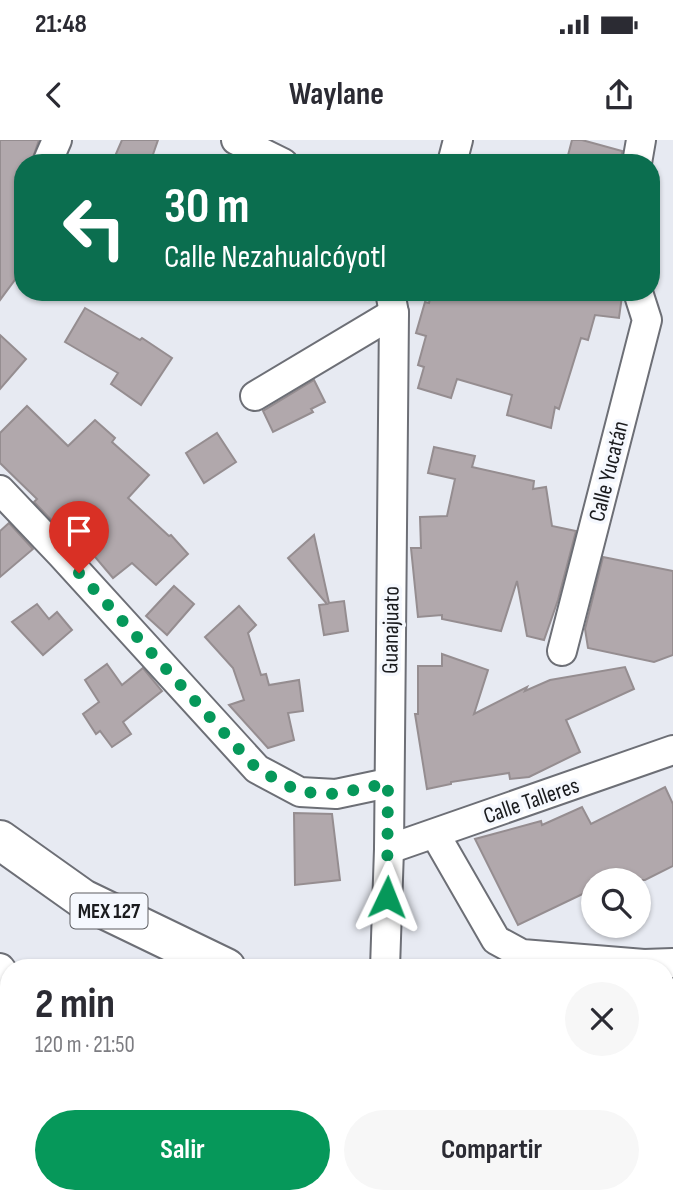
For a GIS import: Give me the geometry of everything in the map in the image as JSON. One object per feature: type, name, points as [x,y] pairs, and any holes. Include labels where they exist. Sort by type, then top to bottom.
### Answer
[{"type":"main road","name":"MEX 127","points":[[0,839],[83,899],[207,959]]},
{"type":"street","points":[[236,140],[265,154]]},
{"type":"street","name":"Calle Yucatán","points":[[562,650],[647,320],[642,301]]},
{"type":"street","points":[[255,396],[392,303]]},
{"type":"street","name":"Guanajuato","points":[[385,959],[389,849],[392,303]]},
{"type":"street","points":[[0,491],[257,769],[300,792],[336,794],[388,783]]},
{"type":"street","name":"Calle Talleres","points":[[389,849],[673,750]]},
{"type":"street","points":[[435,834],[496,940],[522,954],[583,959]]},
{"type":"building","points":[[0,140],[39,140],[34,154],[14,154],[14,281],[0,300]]},
{"type":"building","points":[[122,140],[158,140],[153,154],[116,154]]},
{"type":"building","points":[[572,140],[582,140],[622,151],[622,154],[568,154]]},
{"type":"building","points":[[621,301],[619,318],[595,315],[588,340],[581,338],[559,409],[555,407],[551,428],[507,415],[512,395],[457,379],[451,398],[418,388],[424,367],[418,365],[426,336],[416,333],[425,302]]},
{"type":"building","points":[[85,308],[140,340],[142,338],[172,358],[141,405],[111,384],[118,373],[65,342]]},
{"type":"building","points":[[0,335],[26,359],[0,389]]},
{"type":"building","points":[[314,380],[325,402],[311,409],[313,412],[273,432],[263,411]]},
{"type":"building","points":[[27,406],[68,446],[95,420],[115,438],[112,442],[149,475],[128,498],[171,535],[188,554],[156,585],[132,563],[113,578],[74,532],[65,534],[34,502],[37,499],[0,463],[0,433]]},
{"type":"building","points":[[217,433],[236,462],[204,483],[186,453]]},
{"type":"building","points":[[434,447],[475,456],[472,467],[534,481],[533,489],[546,487],[552,526],[576,531],[558,600],[544,640],[527,636],[517,581],[501,631],[442,619],[442,615],[418,617],[411,548],[421,548],[420,517],[447,516],[455,479],[428,473]]},
{"type":"building","points":[[9,523],[33,549],[0,577],[0,531]]},
{"type":"building","points":[[314,535],[329,603],[344,601],[348,631],[324,635],[319,605],[327,604],[288,558]]},
{"type":"building","points":[[603,557],[673,571],[673,655],[654,662],[588,648],[585,629]]},
{"type":"building","points":[[174,586],[194,604],[167,635],[146,616]]},
{"type":"building","points":[[37,604],[49,619],[57,612],[72,630],[43,655],[12,622]]},
{"type":"building","points":[[239,606],[256,625],[248,633],[261,675],[266,674],[269,685],[299,680],[303,711],[288,713],[294,740],[268,748],[229,705],[244,700],[233,668],[205,637]]},
{"type":"building","points":[[442,654],[488,670],[474,714],[527,687],[525,691],[550,680],[625,667],[634,689],[566,720],[580,752],[529,777],[510,779],[509,773],[451,782],[427,789],[415,714],[418,714],[418,666],[442,666]]},
{"type":"building","points":[[107,664],[122,685],[143,668],[162,691],[123,722],[131,734],[112,747],[100,731],[96,734],[83,714],[99,702],[85,680]]},
{"type":"building","points":[[665,787],[673,804],[673,866],[651,877],[651,868],[581,868],[581,895],[518,925],[475,839],[541,821],[542,825],[582,807],[591,824]]},
{"type":"building","points":[[294,813],[332,814],[340,880],[295,885]]},
{"type":"route","points":[[79,573],[257,769],[300,792],[336,794],[388,783],[387,897]]}]
